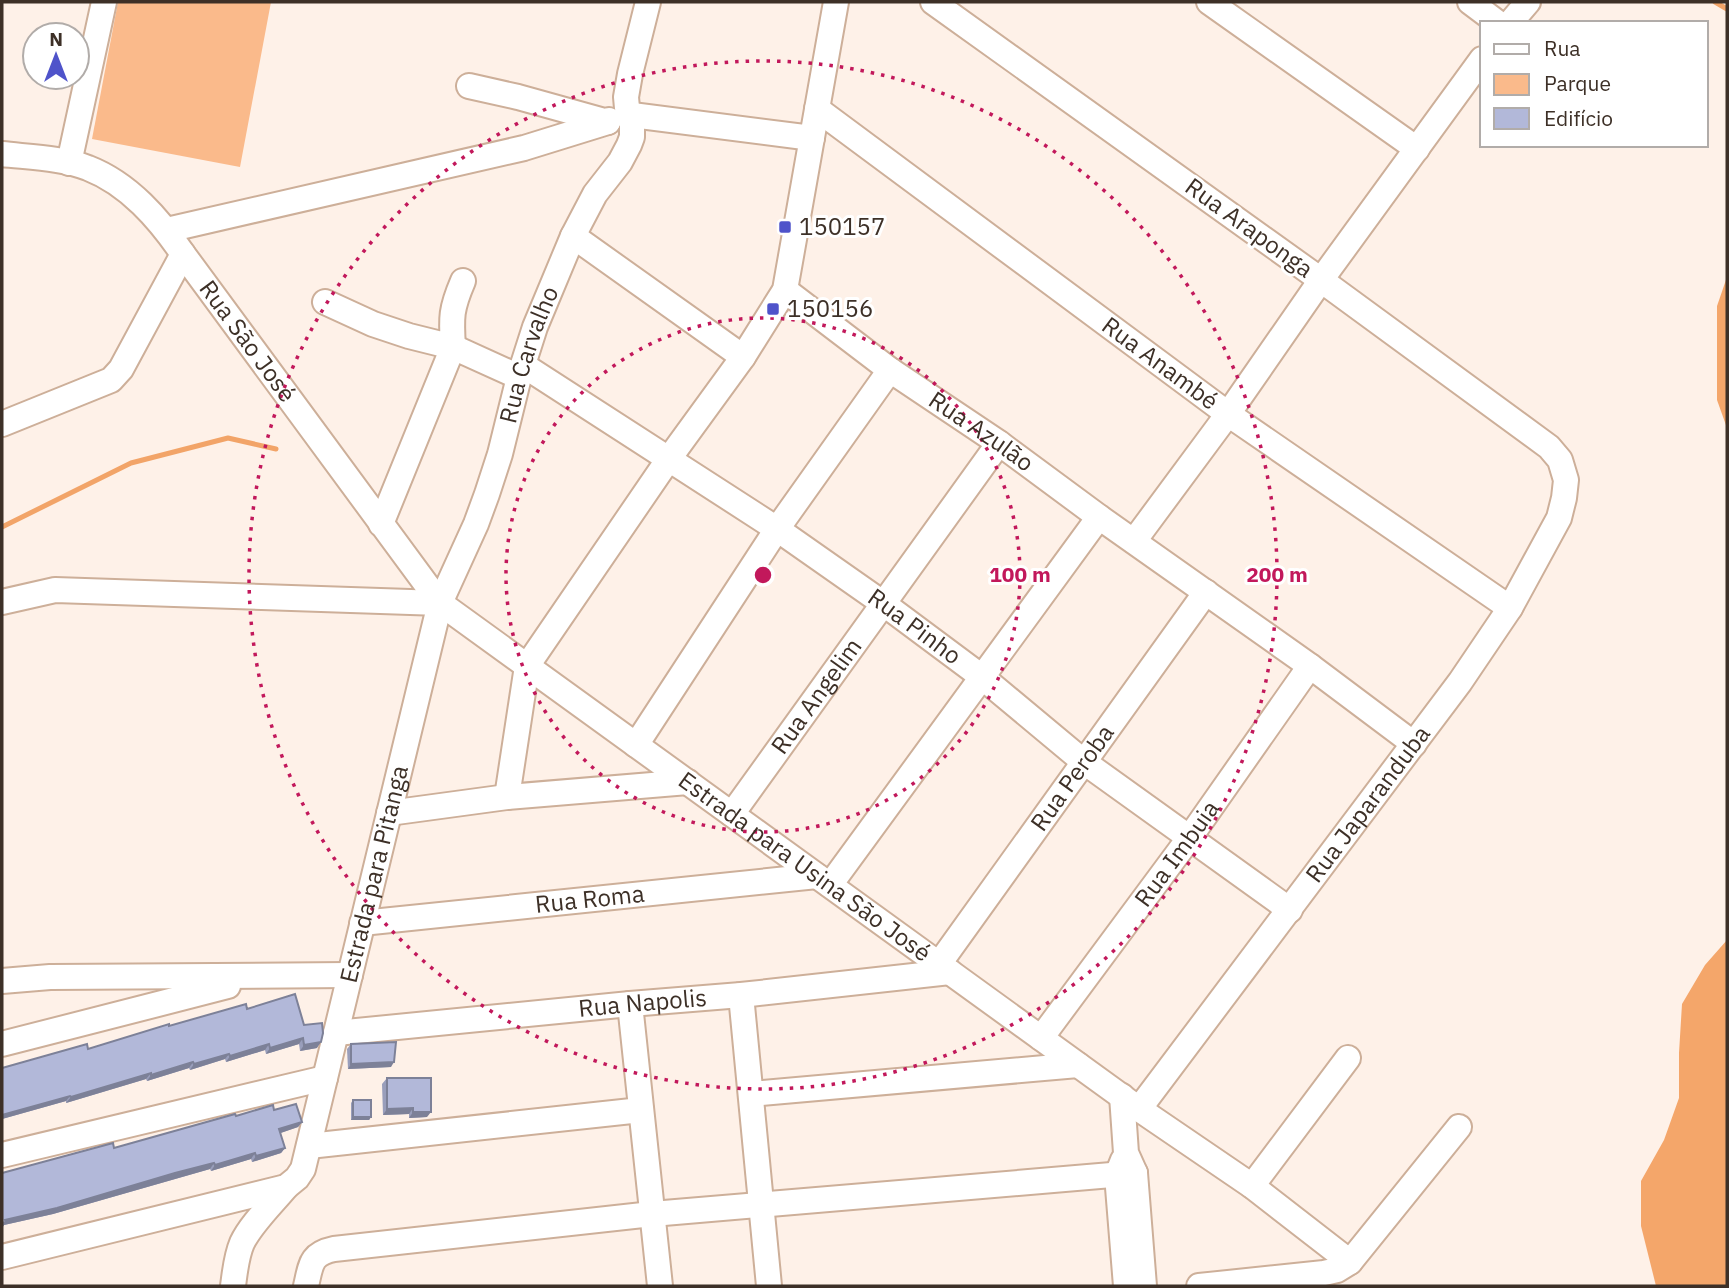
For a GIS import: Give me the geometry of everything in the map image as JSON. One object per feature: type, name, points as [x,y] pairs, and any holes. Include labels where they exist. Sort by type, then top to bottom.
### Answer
[{"type":"street","points":[[69,163],[104,2]]},
{"type":"street","name":"Rua Carvalho","points":[[440,603],[487,494],[535,327],[573,236],[595,194],[620,162],[632,137],[622,115],[648,2]]},
{"type":"street","points":[[507,797],[527,666],[668,460],[743,357],[785,290],[836,2]]},
{"type":"street","name":"Rua Araponga","points":[[933,2],[1321,280],[1549,447],[1560,460]]},
{"type":"street","points":[[1209,2],[1417,149]]},
{"type":"street","points":[[1470,2],[1495,21]]},
{"type":"street","points":[[1512,21],[1528,2]]},
{"type":"street","points":[[1134,541],[1480,62]]},
{"type":"street","points":[[469,86],[622,115],[812,138]]},
{"type":"street","name":"Rua Anambé","points":[[817,109],[1228,414],[1510,608]]},
{"type":"street","points":[[167,230],[524,148],[622,115]]},
{"type":"street","name":"Rua São José","points":[[2,154],[88,168],[119,186],[153,213],[440,603]]},
{"type":"street","points":[[573,236],[743,357]]},
{"type":"street","points":[[2,424],[111,380],[121,369],[183,254]]},
{"type":"street","points":[[381,524],[453,347],[452,307],[463,281]]},
{"type":"street","name":"Rua Azulão","points":[[785,290],[890,370],[999,443],[1414,744]]},
{"type":"street","name":"Rua Pinho","points":[[325,302],[373,324],[453,347],[521,371],[668,460],[777,529],[884,604],[982,677],[1084,762],[1290,910]]},
{"type":"street","points":[[636,745],[777,529],[890,370]]},
{"type":"street","name":"Rua Angelim","points":[[732,814],[999,443]]},
{"type":"street","name":"Rua Japaranduba","points":[[1130,1103],[1290,910],[1460,682],[1510,608],[1559,518],[1566,480],[1560,460]]},
{"type":"street","points":[[824,881],[982,677],[1099,517]]},
{"type":"street","points":[[2,602],[55,590],[440,603]]},
{"type":"street","name":"Rua Peroba","points":[[945,968],[1084,762],[1206,592]]},
{"type":"street","name":"Estrada para Usina São José","points":[[440,603],[1130,1103],[1252,1186],[1350,1262]]},
{"type":"street","name":"Estrada para Pitanga","points":[[233,1286],[237,1257],[243,1241],[261,1215],[303,1169],[440,603]]},
{"type":"street","name":"Rua Imbuia","points":[[1041,1038],[1190,837],[1310,666]]},
{"type":"street","points":[[389,813],[507,797],[688,782]]},
{"type":"street","name":"Rua Roma","points":[[362,923],[824,881]]},
{"type":"street","name":"Rua Napolis","points":[[336,1033],[741,995],[945,968]]},
{"type":"street","points":[[2,981],[50,978],[350,975]]},
{"type":"street","points":[[2,1044],[263,977]]},
{"type":"street","points":[[741,995],[769,1286]]},
{"type":"street","points":[[630,1004],[660,1286]]},
{"type":"street","points":[[1252,1186],[1348,1058]]},
{"type":"street","points":[[751,1094],[1078,1065]]},
{"type":"street","points":[[2,1155],[325,1078]]},
{"type":"street","points":[[1126,1286],[1126,1167],[1130,1103]]},
{"type":"street","points":[[309,1146],[641,1110]]},
{"type":"street","points":[[1199,1286],[1337,1270],[1350,1262],[1459,1127]]},
{"type":"street","points":[[306,1286],[312,1261],[318,1254],[334,1249],[1126,1167]]},
{"type":"street","points":[[1126,1167],[1144,1286]]},
{"type":"street","points":[[2,1257],[286,1187]]},
{"type":"green space","points":[[118,2],[271,2],[240,167],[92,139]]},
{"type":"shaded area","points":[[1727,277],[1727,428],[1717,400],[1717,306]]},
{"type":"shaded area","points":[[1727,940],[1727,1286],[1656,1286],[1641,1226],[1641,1181],[1664,1140],[1679,1098],[1682,1004],[1705,965]]},
{"type":"building","points":[[295,994],[304,1025],[322,1023],[321,1042],[304,1045],[303,1038],[270,1048],[269,1044],[230,1056],[229,1054],[151,1073],[2,1115],[2,1068],[87,1044],[88,1049],[246,1004],[247,1009]]},
{"type":"building","points":[[396,1042],[394,1062],[351,1064],[351,1044]]},
{"type":"building","points":[[387,1078],[431,1078],[431,1112],[413,1112],[413,1108],[387,1109]]},
{"type":"building","points":[[353,1100],[371,1100],[371,1117],[353,1117]]},
{"type":"building","points":[[296,1104],[302,1122],[279,1129],[285,1148],[175,1173],[2,1223],[2,1173],[113,1143],[114,1148],[273,1105],[274,1110]]},
{"type":"waterway","points":[[1715,2],[1727,9]]},
{"type":"waterway","points":[[2,527],[131,463],[228,438],[276,449]]},
{"type":"place","name":"150157","points":[[785,227]]},
{"type":"place","name":"150156","points":[[773,309]]}]
